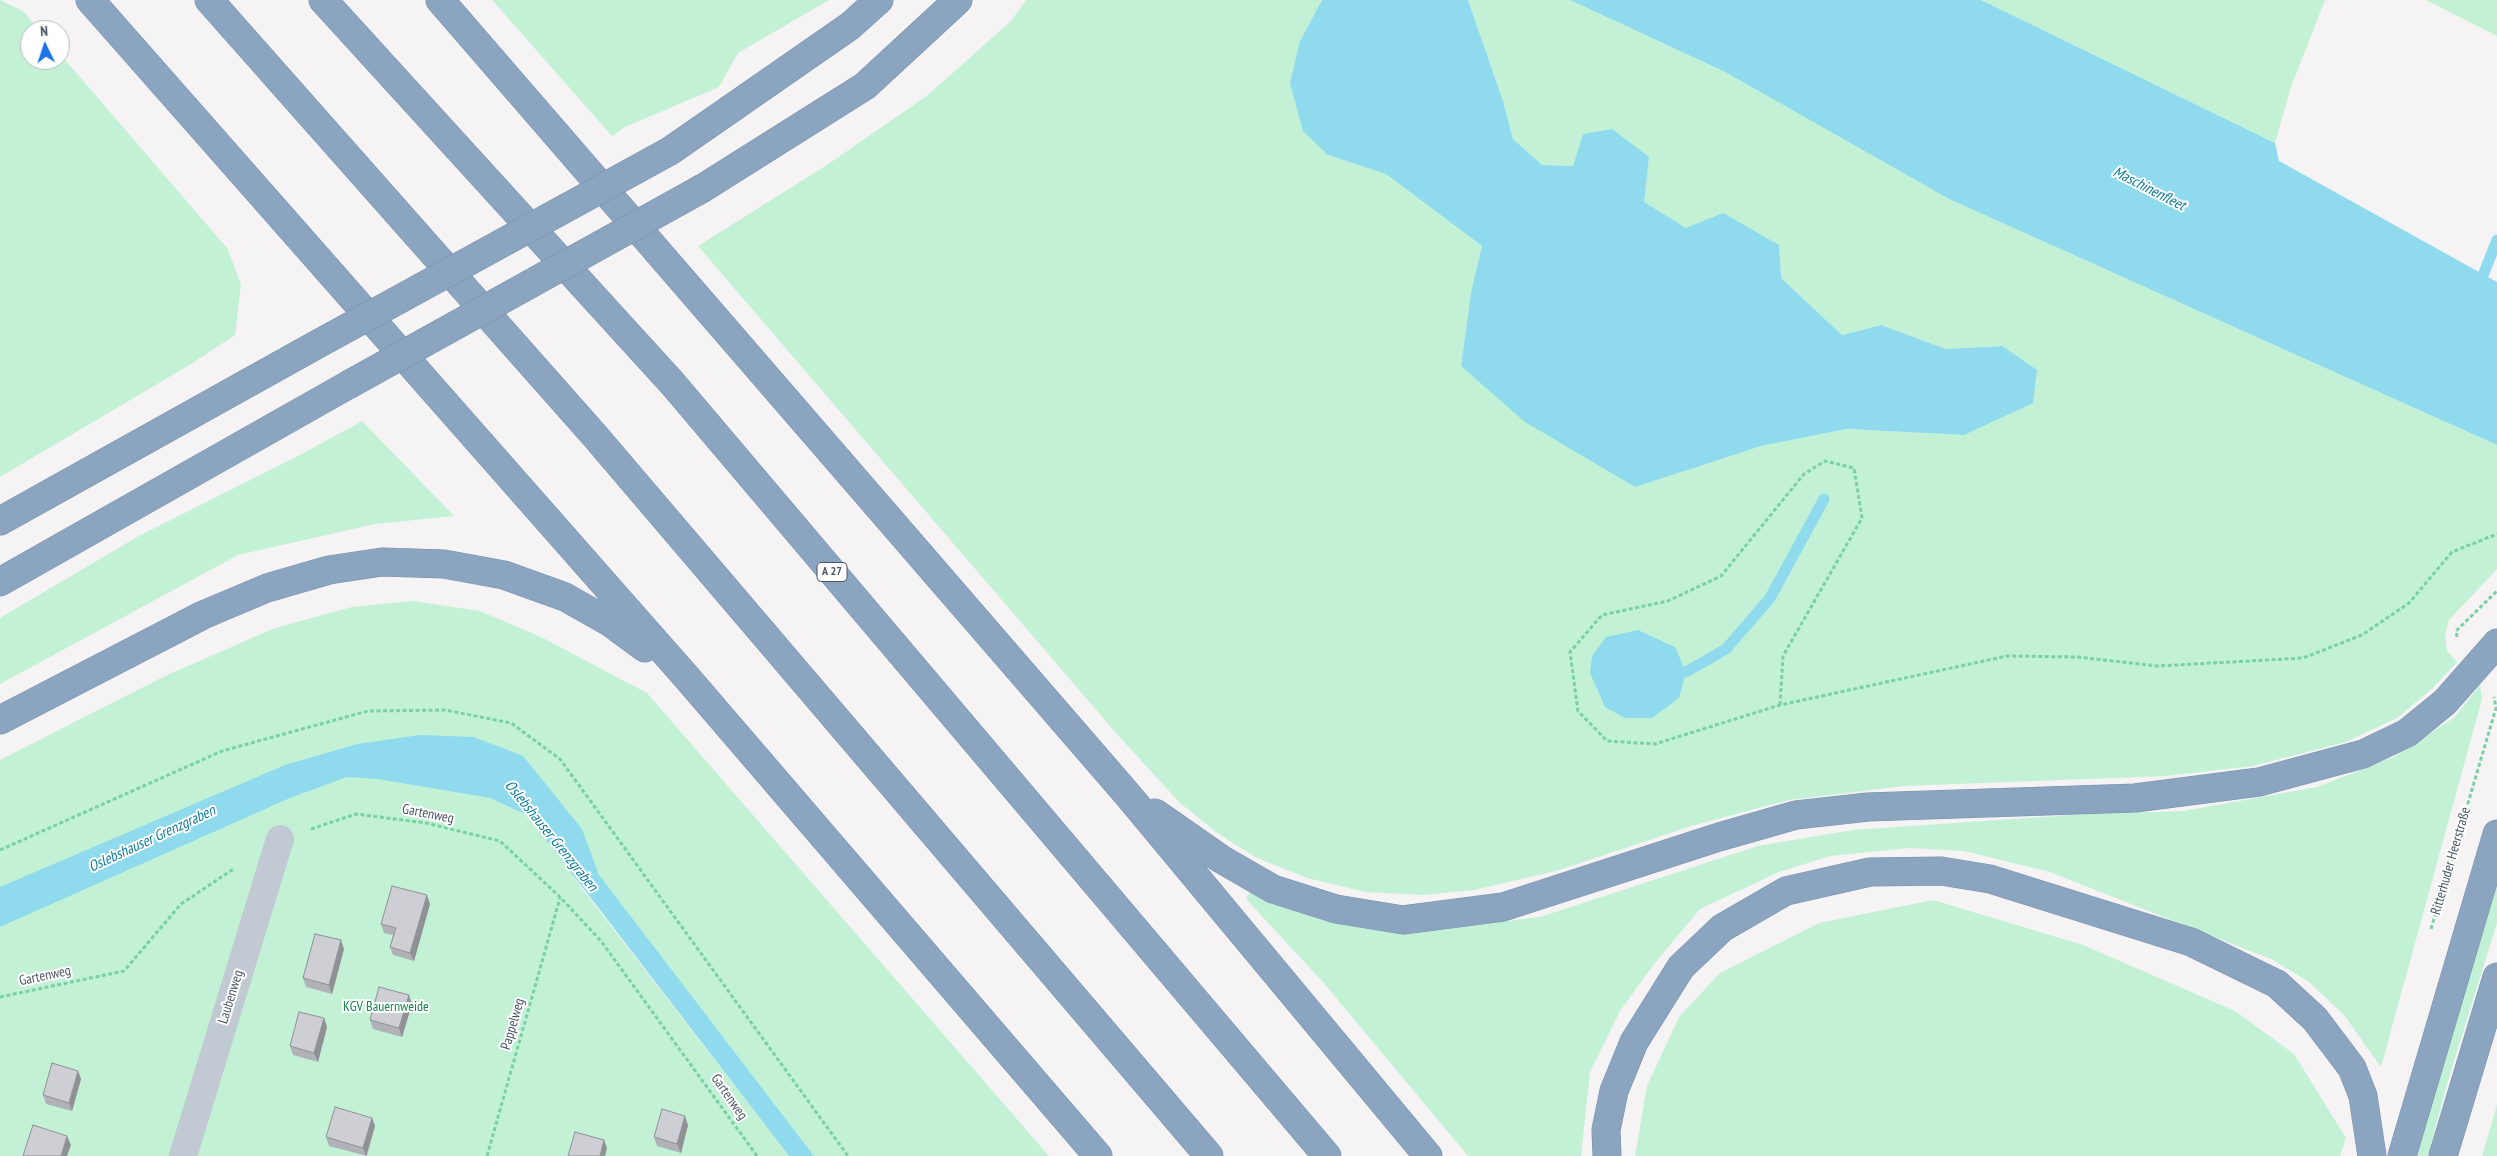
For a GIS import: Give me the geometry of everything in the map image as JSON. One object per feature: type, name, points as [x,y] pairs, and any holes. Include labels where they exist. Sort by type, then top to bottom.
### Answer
[{"type":"highway","points":[[90,0],[688,680],[1098,1156]]},
{"type":"highway","points":[[209,0],[595,436],[1209,1156]]},
{"type":"highway","name":"A 27","points":[[323,0],[674,384],[1327,1156]]},
{"type":"highway","points":[[440,0],[1127,794],[1428,1156]]},
{"type":"highway","points":[[0,521],[670,151],[850,26],[879,0]]},
{"type":"highway","points":[[0,582],[348,385],[703,188],[865,86],[958,0]]},
{"type":"highway","points":[[0,720],[212,611],[267,588],[320,573],[382,562],[444,564],[504,575],[565,597],[611,622],[688,680]]},
{"type":"highway","points":[[1127,794],[1221,859],[1273,889],[1336,909],[1403,920],[1503,907],[1710,840],[1796,815],[1868,807],[2135,798],[2259,782],[2363,754],[2407,733],[2445,702],[2497,643]]},
{"type":"highway","points":[[2402,1156],[2497,834]]},
{"type":"highway","points":[[1607,1156],[1606,1130],[1614,1091],[1634,1042],[1682,967],[1722,928],[1786,891],[1870,872],[1941,871],[1990,879],[2191,942],[2277,984],[2314,1019],[2352,1068],[2363,1096],[2372,1156]]},
{"type":"highway","points":[[2443,1156],[2497,977]]},
{"type":"lane","name":"Laubenweg","points":[[183,1156],[280,839]]},
{"type":"path","points":[[1780,705],[1782,656],[1862,518],[1854,468],[1825,461],[1804,474],[1721,576],[1668,601],[1602,615],[1570,652],[1578,711],[1606,741],[1655,744],[1780,705],[2007,656],[2077,656],[2158,666],[2303,658],[2362,635],[2408,603],[2452,552],[2497,534]]},
{"type":"path","name":"Ritterhuder Heerstraße","points":[[2431,930],[2496,708],[2490,677],[2460,650],[2456,631],[2497,591]]},
{"type":"path","points":[[0,850],[222,751],[368,711],[445,710],[511,723],[560,759],[848,1156]]},
{"type":"path","name":"Gartenweg","points":[[0,997],[124,971],[181,904],[280,839],[356,814],[426,823],[500,841],[560,897],[600,941],[757,1156]]},
{"type":"path","name":"Pappelweg","points":[[487,1156],[560,897]]},
{"type":"green space","points":[[0,0],[23,11],[31,20],[20,20],[20,70],[70,70],[70,66],[227,248],[241,284],[235,335],[191,364],[0,477]]},
{"type":"green space","points":[[492,0],[829,0],[738,53],[719,87],[625,127],[612,136]]},
{"type":"green space","points":[[1026,0],[1322,0],[1300,41],[1328,155],[1386,174],[1482,246],[1471,292],[1461,366],[1761,446],[1847,429],[1964,435],[2002,346],[1946,349],[1881,325],[1842,335],[1781,278],[1686,228],[1643,202],[1649,157],[1583,134],[1573,166],[1542,165],[1513,139],[1503,101],[1468,0],[1570,0],[1725,72],[1949,199],[2497,445],[2497,569],[2449,620],[2445,635],[2447,651],[2457,662],[2434,687],[2397,718],[2346,742],[2253,766],[2165,776],[1904,786],[1789,800],[1691,826],[1556,871],[1474,890],[1423,895],[1366,892],[1307,878],[1255,857],[1216,832],[1180,803],[1116,733],[698,246],[827,165],[928,95],[1011,21]]},
{"type":"green space","points":[[1981,0],[2325,0],[2291,87],[2275,143]]},
{"type":"green space","points":[[2426,0],[2497,0],[2497,36]]},
{"type":"green space","points":[[362,421],[454,516],[375,524],[238,555],[0,684],[0,618],[137,537],[300,455]]},
{"type":"green space","name":"KGV Bauernweide","points":[[413,601],[480,611],[541,637],[647,693],[1049,1156],[814,1156],[717,1030],[573,877],[789,1156],[0,1156],[0,760],[165,676],[275,628],[352,607]]},
{"type":"green space","points":[[2480,685],[2482,699],[2381,1067],[2344,1015],[2309,982],[2273,960],[2050,872],[1964,851],[1909,848],[1830,856],[1779,872],[1700,909],[1654,964],[1620,1011],[1590,1072],[1581,1156],[1468,1156],[1322,981],[1246,899],[1250,891],[1318,919],[1401,934],[1540,917],[1758,846],[1853,830],[2086,814],[2184,811],[2317,787],[2394,757],[2455,717]]},
{"type":"green space","points":[[2497,871],[2497,923],[2447,1084],[2428,1156],[2414,1156]]},
{"type":"green space","points":[[1933,900],[2083,945],[2235,1011],[2294,1054],[2346,1138],[2340,1156],[1635,1156],[1647,1086],[1679,1017],[1720,973],[1819,923]]},
{"type":"green space","points":[[2497,1105],[2497,1156],[2482,1156]]},
{"type":"water","points":[[1322,0],[1468,0],[1503,101],[1513,139],[1542,165],[1573,166],[1583,134],[1612,129],[1649,157],[1644,202],[1686,228],[1723,213],[1779,245],[1781,278],[1842,335],[1881,325],[1946,349],[2002,346],[2037,370],[2033,403],[1964,435],[1847,429],[1761,446],[1635,487],[1525,422],[1461,366],[1471,292],[1482,246],[1386,174],[1328,155],[1303,131],[1290,83],[1300,41]]},
{"type":"water","name":"Maschinenfleet","points":[[1570,0],[1981,0],[2275,143],[2279,161],[2497,282],[2497,445],[1949,199],[1725,72]]},
{"type":"water","points":[[1638,630],[1675,647],[1686,672],[1679,698],[1652,718],[1625,718],[1605,707],[1590,673],[1592,656],[1606,637]]},
{"type":"water","name":"Oslebshauser Grenzgraben","points":[[420,735],[474,737],[523,756],[582,829],[599,875],[814,1156],[789,1156],[527,815],[490,798],[378,779],[347,777],[290,798],[0,927],[0,887],[285,765],[357,744]]},
{"type":"building","points":[[392,886],[427,895],[410,953],[390,947],[396,928],[381,924]]},
{"type":"building","points":[[315,934],[341,940],[329,985],[303,978]]},
{"type":"building","points":[[379,987],[409,995],[399,1028],[370,1020]]},
{"type":"building","points":[[299,1012],[324,1018],[314,1053],[290,1046]]},
{"type":"building","points":[[52,1063],[78,1071],[69,1103],[43,1095]]},
{"type":"building","points":[[335,1107],[372,1118],[363,1148],[326,1137]]},
{"type":"building","points":[[662,1109],[685,1116],[677,1144],[654,1137]]},
{"type":"building","points":[[33,1125],[67,1136],[61,1156],[23,1156]]},
{"type":"building","points":[[575,1132],[604,1140],[600,1156],[568,1156]]},
{"type":"waterway","points":[[2478,288],[2497,240]]},
{"type":"waterway","points":[[1686,672],[1726,649],[1770,598],[1824,499]]}]
